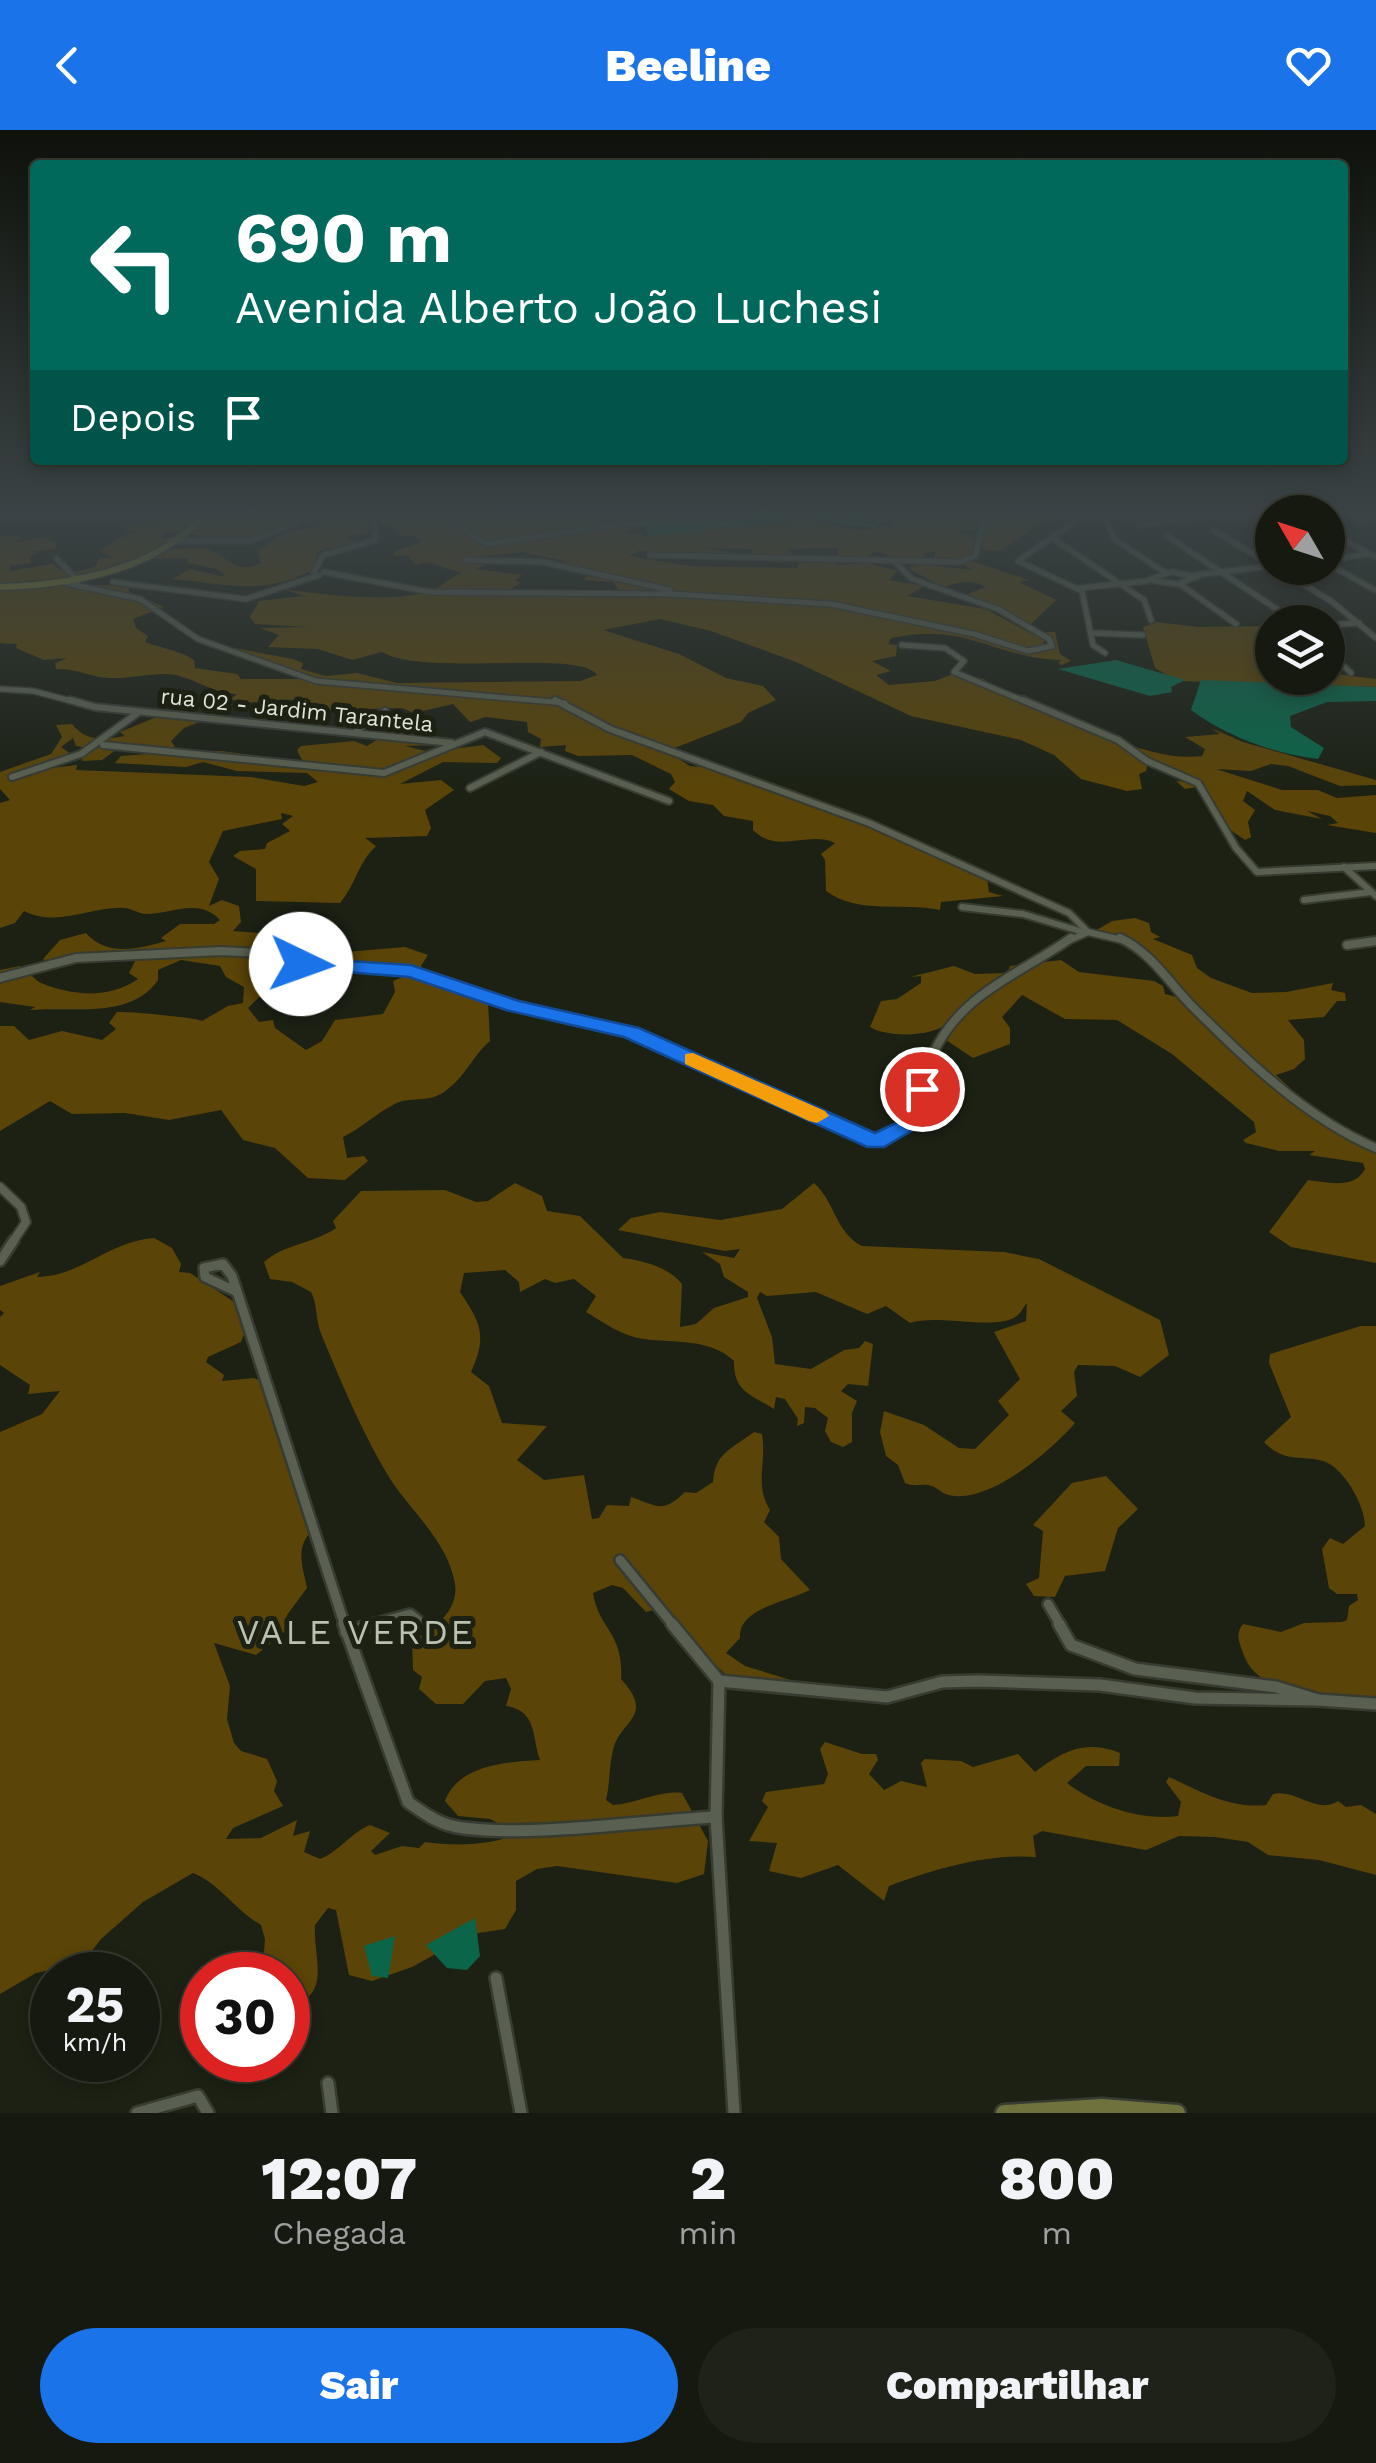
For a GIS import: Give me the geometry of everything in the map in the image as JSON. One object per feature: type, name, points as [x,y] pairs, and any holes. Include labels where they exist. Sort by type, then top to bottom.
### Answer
[{"type":"main road","points":[[1004,2113],[1102,2107],[1178,2113]]},
{"type":"street","points":[[152,608],[198,639],[316,680],[562,701],[610,729],[880,827],[1069,914],[1086,932]]},
{"type":"street","points":[[849,608],[974,634],[1028,651],[1052,646],[1049,640],[994,608]]},
{"type":"street","points":[[1085,608],[1094,646],[1106,653]]},
{"type":"street","points":[[1147,608],[1151,620]]},
{"type":"street","points":[[1213,608],[1236,624]]},
{"type":"street","points":[[1336,608],[1376,638]]},
{"type":"street","points":[[1345,624],[1359,623]]},
{"type":"street","points":[[1092,633],[1144,636]]},
{"type":"street","points":[[902,645],[949,649],[964,661],[954,672],[1118,740],[1147,762],[1198,783],[1236,848],[1254,870],[1278,875],[1376,866]]},
{"type":"street","points":[[1345,668],[1351,673]]},
{"type":"street","name":"rua 02 - Jardim Tarantela","points":[[0,689],[140,711],[452,744]]},
{"type":"street","points":[[12,777],[59,765],[102,745],[140,711]]},
{"type":"street","points":[[353,732],[386,712]]},
{"type":"street","points":[[102,745],[377,774],[396,770],[481,732],[670,800]]},
{"type":"street","points":[[470,788],[541,752]]},
{"type":"street","points":[[1344,867],[1373,894]]},
{"type":"street","points":[[1304,900],[1373,894]]},
{"type":"street","points":[[962,907],[1023,914],[1135,944],[1158,962],[1198,1011],[1304,1103],[1342,1133],[1376,1148]]},
{"type":"street","points":[[0,978],[76,958],[221,950],[259,953],[301,964],[411,971],[513,1006],[648,1038],[876,1142],[914,1123],[926,1072],[957,1015],[1006,976],[1049,957],[1086,932]]},
{"type":"street","points":[[1347,945],[1376,941]]},
{"type":"street","points":[[0,1186],[21,1207],[26,1222],[0,1261]]},
{"type":"street","points":[[235,1291],[346,1632],[403,1794],[414,1809],[460,1828],[716,1818]]},
{"type":"street","points":[[620,1560],[719,1681],[716,1818],[734,2113]]},
{"type":"street","points":[[1048,1604],[1071,1645],[1135,1669],[1276,1687],[1318,1700]]},
{"type":"street","points":[[346,1632],[410,1614],[425,1626]]},
{"type":"street","points":[[719,1681],[887,1697],[942,1682],[978,1681],[1100,1685],[1195,1698],[1376,1704]]},
{"type":"street","points":[[496,1978],[521,2113]]},
{"type":"street","points":[[328,2082],[332,2113]]},
{"type":"street","points":[[136,2113],[198,2096],[208,2113]]},
{"type":"shaded area","points":[[0,608],[163,608],[133,619],[136,628],[148,636],[145,642],[189,657],[195,668],[237,674],[241,679],[306,679],[248,659],[234,648],[293,659],[303,663],[301,669],[326,676],[357,673],[397,683],[580,681],[597,675],[585,668],[562,664],[430,662],[382,652],[352,660],[318,649],[268,647],[279,635],[260,628],[308,627],[255,624],[250,617],[255,608],[976,608],[1044,640],[1043,647],[1053,649],[1042,632],[1055,632],[1060,654],[1071,661],[1061,665],[1058,662],[1062,660],[1018,654],[961,637],[918,634],[891,638],[888,644],[897,645],[896,656],[872,661],[891,671],[876,675],[889,685],[935,681],[953,674],[984,679],[996,689],[1027,696],[1029,701],[1113,739],[1159,753],[1202,756],[1205,749],[1185,737],[1220,734],[1211,728],[1243,742],[1376,780],[1376,785],[1340,786],[1288,766],[1271,764],[1251,771],[1216,769],[1282,790],[1318,790],[1337,798],[1376,795],[1376,833],[1327,825],[1338,823],[1330,816],[1307,811],[1322,819],[1275,810],[1247,791],[1243,801],[1255,810],[1248,822],[1251,837],[1245,840],[1229,829],[1204,786],[1185,789],[1176,781],[1189,782],[1148,763],[1146,771],[1139,774],[1142,789],[1127,791],[1081,779],[1054,755],[1021,740],[911,716],[796,662],[711,631],[660,619],[603,630],[679,654],[726,678],[763,686],[776,700],[748,713],[741,722],[672,749],[674,756],[690,766],[711,768],[904,834],[936,857],[987,880],[989,892],[1003,896],[941,902],[940,910],[852,903],[826,891],[825,860],[821,854],[835,843],[814,839],[773,841],[753,830],[753,821],[724,816],[713,805],[689,801],[669,789],[675,782],[671,774],[632,755],[578,756],[565,751],[566,745],[540,747],[541,739],[528,732],[527,722],[486,717],[470,722],[453,704],[414,713],[402,708],[369,709],[372,716],[350,713],[357,707],[323,711],[326,705],[302,701],[243,702],[230,699],[237,694],[174,675],[109,678],[56,669],[55,663],[67,658],[44,660],[16,648],[17,644],[0,643]]},
{"type":"shaded area","points":[[994,608],[1048,608],[1031,624]]},
{"type":"shaded area","points":[[1156,622],[1198,627],[1255,626],[1255,683],[1177,681],[1155,668],[1143,627]]},
{"type":"shaded area","points":[[1116,660],[1185,680],[1171,687],[1172,692],[1150,696],[1058,669]]},
{"type":"shaded area","points":[[1345,675],[1376,679],[1376,687],[1345,686]]},
{"type":"shaded area","points":[[1201,680],[1255,682],[1255,695],[1345,695],[1345,686],[1376,687],[1376,701],[1327,702],[1290,716],[1291,727],[1324,748],[1318,759],[1251,742],[1191,710]]},
{"type":"shaded area","points":[[159,716],[204,720],[184,728],[171,741],[178,752],[221,751],[303,762],[297,750],[301,746],[354,741],[367,746],[380,738],[437,745],[405,746],[430,752],[483,745],[501,758],[497,763],[443,762],[400,784],[441,780],[454,790],[425,810],[431,828],[427,836],[365,838],[376,846],[340,903],[256,901],[256,869],[233,856],[240,851],[265,849],[267,843],[290,831],[282,824],[293,816],[281,813],[282,819],[223,831],[209,862],[219,879],[209,906],[222,900],[239,906],[241,922],[233,931],[273,934],[310,955],[405,947],[428,955],[421,966],[425,971],[455,978],[456,984],[488,1002],[490,1041],[452,1086],[431,1098],[393,1105],[343,1137],[347,1158],[364,1156],[368,1161],[345,1180],[308,1178],[275,1148],[243,1140],[221,1110],[169,1120],[125,1113],[72,1114],[50,1101],[0,1131],[0,1026],[14,1026],[29,1040],[62,1031],[102,1040],[116,1029],[109,1023],[117,1012],[202,1021],[228,1006],[243,1003],[244,987],[226,977],[220,966],[181,960],[158,970],[158,980],[146,993],[117,1006],[30,1010],[35,1007],[0,1002],[0,970],[20,966],[41,983],[77,993],[102,993],[138,979],[129,973],[136,959],[130,955],[54,966],[43,959],[60,940],[86,933],[103,946],[134,948],[166,941],[161,938],[180,924],[214,924],[220,920],[212,913],[194,908],[146,914],[112,908],[62,917],[24,911],[15,923],[0,928],[0,803],[10,800],[0,789],[0,772],[51,754],[62,737],[56,725],[72,724],[97,738],[125,736],[120,732]],"holes":[[[73,738],[76,746],[93,749],[80,757],[83,761],[102,760],[117,749],[162,753],[121,756],[115,763],[186,767],[203,762],[237,771],[307,773],[318,782],[304,786],[251,777],[76,770],[77,765],[44,769],[71,754],[61,747]],[[311,969],[318,971],[410,974],[393,981],[395,992],[383,1014],[335,1020],[322,1041],[306,1050],[275,1028],[273,1020],[259,1022],[248,1008],[282,975],[300,975]]]},
{"type":"shaded area","points":[[1135,918],[1149,923],[1151,932],[1160,937],[1153,939],[1192,955],[1197,968],[1211,978],[1252,993],[1286,992],[1333,983],[1331,990],[1345,993],[1346,1001],[1337,1001],[1324,1017],[1288,1020],[1304,1040],[1305,1059],[1294,1069],[1276,1075],[1345,1139],[1376,1152],[1376,1263],[1291,1247],[1269,1232],[1308,1180],[1354,1180],[1365,1169],[1363,1163],[1309,1155],[1315,1151],[1279,1151],[1246,1143],[1243,1140],[1256,1132],[1254,1122],[1172,1054],[1117,1020],[1065,1019],[1022,995],[1002,1017],[1010,1028],[1010,1044],[973,1058],[946,1040],[949,1022],[933,1031],[911,1034],[870,1027],[881,1001],[897,999],[921,983],[921,976],[910,977],[954,966],[975,974],[1007,973],[1010,966],[1061,960],[1079,972],[1154,981],[1163,986],[1165,994],[1180,998],[1175,984],[1158,962],[1135,947],[1095,931],[1112,921]]},
{"type":"shaded area","points":[[515,1183],[542,1196],[547,1211],[580,1216],[623,1258],[670,1273],[682,1284],[680,1327],[696,1324],[714,1308],[748,1297],[748,1292],[724,1277],[720,1264],[702,1252],[734,1258],[740,1249],[725,1251],[618,1230],[631,1218],[660,1212],[720,1220],[782,1209],[814,1183],[846,1233],[862,1246],[1004,1252],[1039,1259],[1160,1320],[1169,1355],[1140,1377],[1115,1366],[1078,1365],[1074,1372],[1077,1396],[1061,1411],[1075,1423],[1064,1435],[1035,1461],[1000,1484],[965,1496],[949,1495],[931,1486],[905,1483],[898,1465],[886,1456],[880,1432],[884,1411],[924,1425],[959,1448],[975,1449],[1009,1415],[998,1401],[1020,1379],[994,1332],[1026,1321],[1027,1303],[1019,1314],[998,1322],[910,1323],[886,1306],[867,1314],[816,1292],[767,1296],[760,1292],[757,1298],[772,1337],[775,1364],[811,1369],[844,1350],[859,1348],[865,1341],[873,1344],[868,1386],[848,1384],[841,1391],[857,1401],[852,1413],[852,1442],[843,1447],[831,1442],[825,1431],[828,1418],[815,1408],[805,1407],[804,1423],[797,1426],[798,1419],[785,1399],[776,1397],[774,1409],[745,1391],[734,1371],[734,1361],[714,1348],[636,1337],[586,1312],[596,1296],[574,1279],[555,1283],[545,1279],[520,1292],[519,1282],[505,1270],[464,1273],[460,1292],[477,1321],[480,1338],[471,1372],[489,1386],[502,1423],[547,1426],[517,1460],[544,1480],[584,1475],[592,1519],[599,1518],[607,1505],[629,1506],[631,1497],[665,1506],[685,1492],[696,1493],[713,1482],[717,1464],[726,1452],[754,1432],[762,1434],[762,1482],[770,1510],[764,1522],[779,1537],[781,1559],[810,1590],[755,1613],[726,1653],[745,1666],[810,1686],[727,1676],[679,1643],[654,1610],[646,1612],[623,1588],[612,1585],[593,1593],[619,1651],[621,1679],[636,1702],[633,1718],[613,1750],[606,1800],[613,1805],[682,1793],[708,1841],[704,1874],[677,1883],[557,1866],[537,1869],[516,1881],[516,1910],[505,1929],[472,1934],[412,1967],[372,1981],[349,1975],[336,1910],[328,1908],[315,1925],[318,1975],[310,1995],[310,1952],[264,1952],[261,1925],[193,1873],[143,1902],[91,1952],[30,1952],[30,1976],[0,1994],[0,1432],[42,1414],[60,1391],[28,1394],[30,1385],[0,1365],[0,1317],[4,1313],[0,1310],[0,1286],[40,1272],[37,1277],[68,1271],[123,1245],[154,1238],[172,1248],[181,1264],[179,1272],[190,1273],[239,1305],[246,1329],[241,1342],[208,1357],[206,1362],[224,1375],[222,1381],[254,1378],[263,1382],[298,1497],[309,1507],[316,1528],[302,1548],[307,1588],[287,1615],[288,1629],[256,1655],[214,1643],[230,1686],[227,1719],[234,1743],[241,1751],[267,1759],[277,1781],[274,1791],[283,1806],[233,1828],[226,1839],[261,1838],[297,1820],[293,1836],[310,1831],[304,1852],[320,1859],[370,1825],[390,1833],[371,1851],[375,1855],[402,1846],[419,1848],[425,1842],[482,1843],[514,1835],[514,1823],[509,1829],[490,1819],[458,1816],[445,1801],[461,1779],[473,1772],[499,1764],[540,1760],[532,1727],[524,1714],[506,1706],[511,1689],[506,1678],[485,1681],[463,1704],[436,1704],[419,1689],[422,1677],[413,1670],[412,1640],[449,1611],[455,1594],[452,1571],[425,1524],[389,1477],[368,1438],[320,1330],[311,1292],[292,1282],[270,1279],[264,1262],[336,1228],[333,1221],[361,1191],[445,1190],[476,1202],[488,1201]]},
{"type":"shaded area","points":[[1361,1326],[1376,1326],[1376,1701],[1320,1698],[1281,1688],[1251,1668],[1238,1638],[1243,1624],[1281,1632],[1304,1623],[1342,1622],[1347,1620],[1349,1606],[1358,1600],[1357,1594],[1337,1594],[1329,1588],[1322,1549],[1330,1538],[1343,1544],[1365,1526],[1352,1488],[1331,1465],[1285,1456],[1264,1442],[1291,1417],[1269,1363],[1270,1354]]},
{"type":"shaded area","points":[[1106,1476],[1138,1509],[1118,1528],[1105,1571],[1065,1576],[1055,1597],[1034,1596],[1026,1584],[1039,1578],[1043,1531],[1033,1525],[1072,1483]]},
{"type":"shaded area","points":[[825,1742],[862,1754],[876,1754],[878,1760],[869,1774],[884,1790],[901,1781],[927,1787],[921,1763],[925,1759],[961,1761],[973,1767],[1018,1754],[1035,1772],[1065,1753],[1096,1747],[1120,1753],[1119,1766],[1086,1766],[1067,1783],[1092,1799],[1134,1814],[1178,1816],[1181,1802],[1166,1782],[1169,1777],[1216,1798],[1253,1806],[1266,1805],[1273,1794],[1282,1793],[1314,1804],[1338,1801],[1346,1807],[1361,1805],[1376,1814],[1376,1875],[1319,1860],[1268,1855],[1248,1842],[1215,1837],[1179,1836],[1146,1850],[1042,1831],[1033,1836],[1036,1857],[999,1857],[943,1868],[889,1886],[884,1901],[838,1865],[801,1878],[769,1871],[777,1843],[749,1841],[768,1807],[762,1801],[766,1792],[824,1784],[828,1774],[820,1749]]},
{"type":"shaded area","points":[[475,1918],[480,1956],[467,1970],[447,1968],[426,1945]]},
{"type":"shaded area","points":[[395,1936],[388,1978],[372,1976],[364,1946]]},
{"type":"slow traffic","points":[[693,1059],[817,1116]]},
{"type":"district","name":"VALE VERDE","points":[[356,1632]]},
{"type":"route","points":[[301,964],[411,971],[513,1006],[631,1032],[876,1142],[914,1123],[920,1112],[922,1089]]}]
